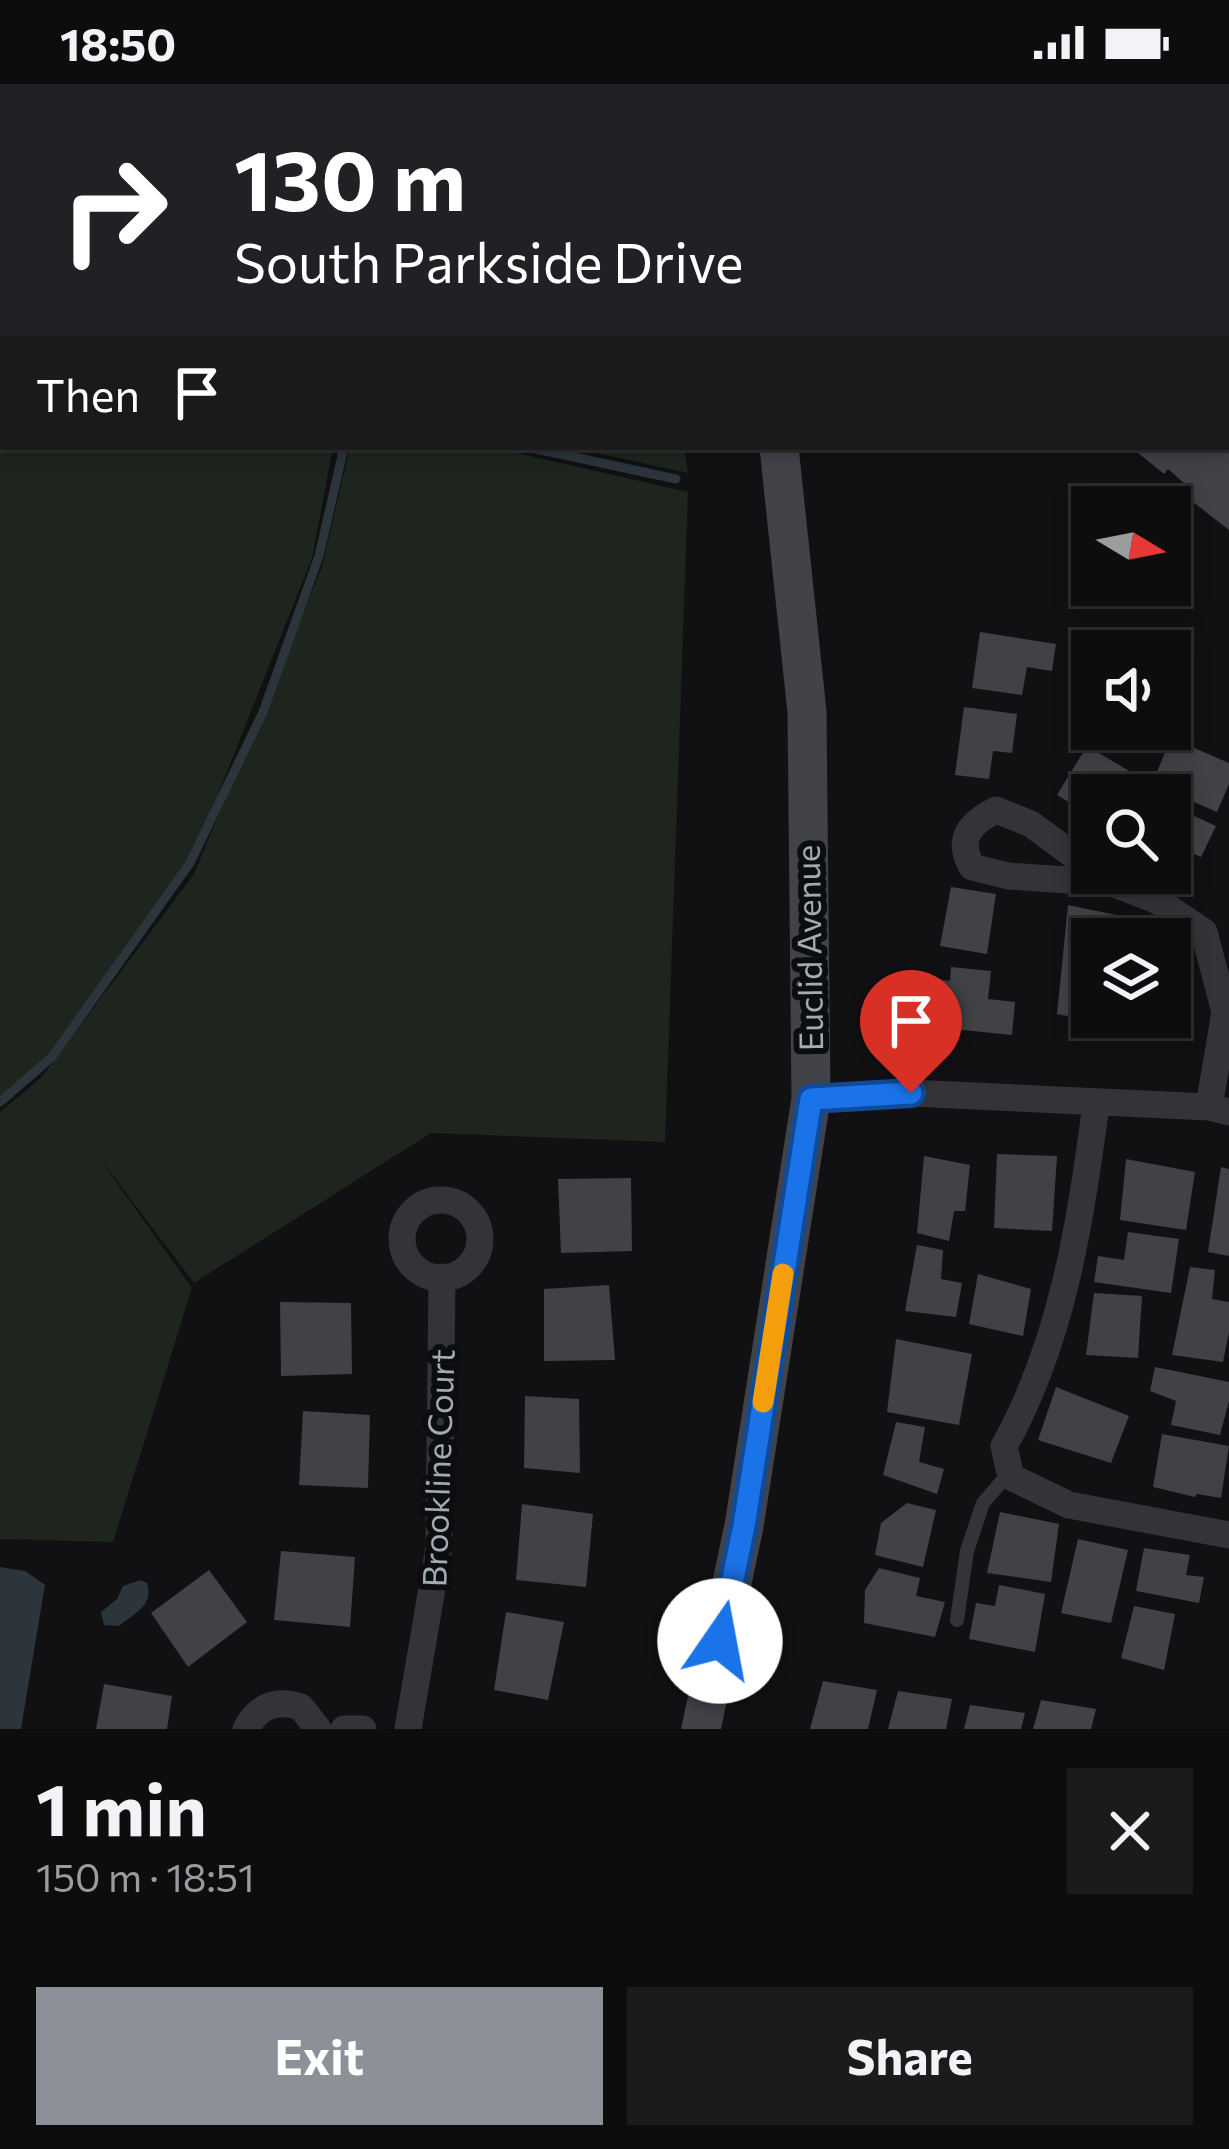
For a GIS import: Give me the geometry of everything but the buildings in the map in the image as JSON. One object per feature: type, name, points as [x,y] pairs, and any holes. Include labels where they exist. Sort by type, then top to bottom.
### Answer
[{"type":"main road","name":"Euclid Avenue","points":[[701,1729],[744,1526],[811,1099],[807,712],[779,450]]},
{"type":"street","points":[[811,1099],[911,1093],[1219,1110],[1225,1012],[1204,932],[1141,894]]},
{"type":"street","points":[[1096,1104],[1078,1235],[1028,1403],[1004,1446],[1011,1477],[1070,1505],[1229,1535]]},
{"type":"street","name":"Brookline Court","points":[[407,1729],[440,1547],[442,1277]]},
{"type":"street","points":[[246,1729],[254,1714],[276,1703],[301,1707],[318,1729]]},
{"type":"street","points":[[344,1729],[363,1729]]},
{"type":"lane","points":[[958,1619],[967,1551],[983,1503],[1010,1472]]},
{"type":"shaded area","points":[[0,450],[332,450],[312,558],[193,857],[40,1068],[0,1102]]},
{"type":"shaded area","points":[[349,450],[504,450],[688,492],[665,1142],[431,1133],[194,1283],[92,1148],[192,1288],[113,1542],[0,1539],[0,1112],[41,1078],[194,874],[322,567]]},
{"type":"shaded area","points":[[583,450],[684,450],[688,473]]},
{"type":"shaded area","points":[[0,1567],[25,1571],[45,1585],[21,1729],[0,1729]]},
{"type":"shaded area","points":[[141,1580],[148,1591],[142,1608],[119,1626],[104,1625],[101,1612],[117,1599],[123,1586]]},
{"type":"waterway","points":[[0,1102],[52,1057],[190,863],[263,712],[319,556],[343,450]]},
{"type":"waterway","points":[[541,450],[676,479]]},
{"type":"slow traffic","points":[[763,1402],[783,1274]]},
{"type":"route","points":[[720,1641],[744,1526],[811,1099],[911,1093]]}]
